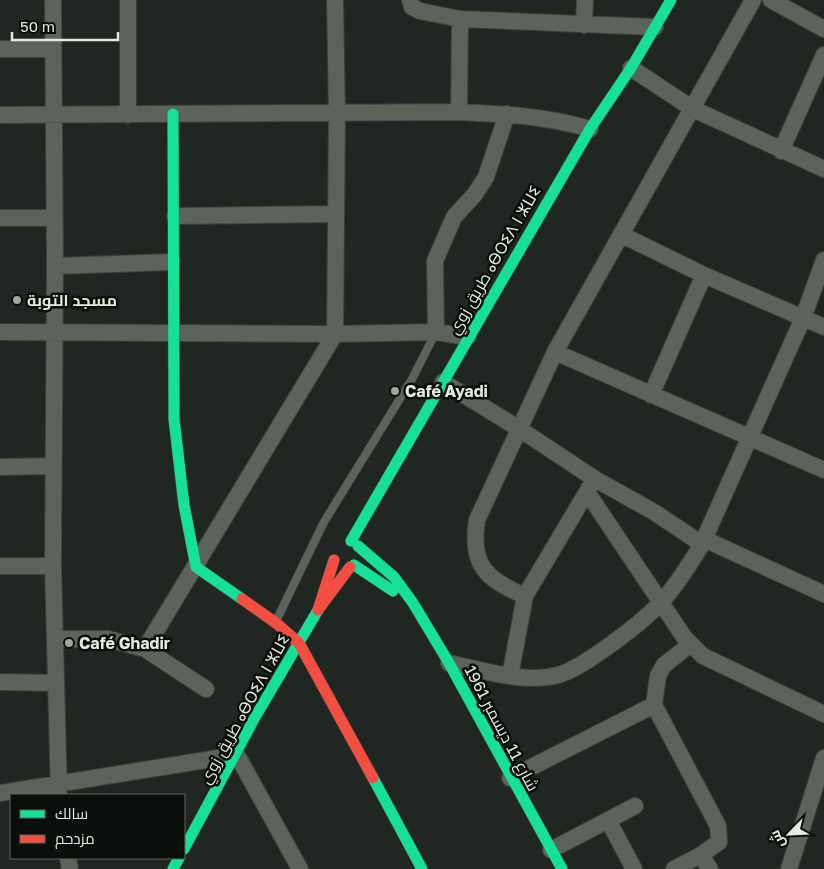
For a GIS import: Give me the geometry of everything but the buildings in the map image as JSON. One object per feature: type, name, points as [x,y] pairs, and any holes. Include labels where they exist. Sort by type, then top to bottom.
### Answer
[{"type":"main road","name":"طريق زوي ⴰⴱⵔⵉⴷ ⵏ ⵣⵡⵉ","points":[[354,543],[468,337],[590,129],[631,68],[671,0]]},
{"type":"main road","points":[[173,114],[175,216],[172,262],[172,332],[174,419],[184,505],[196,568],[276,623],[299,642],[422,869]]},
{"type":"main road","points":[[354,543],[359,559],[318,610],[334,560],[336,545],[354,543]]},
{"type":"main road","name":"شارع 11 ديسمبر 1961","points":[[354,543],[394,577],[413,603],[449,662],[510,778],[562,869]]},
{"type":"main road","points":[[334,560],[341,566],[352,566],[413,603]]},
{"type":"main road","name":"طريق زوي ⴰⴱⵔⵉⴷ ⵏ ⵣⵡⵉ","points":[[185,848],[237,755],[254,719],[318,610]]},
{"type":"street","points":[[53,0],[52,49],[55,115],[53,566],[58,790]]},
{"type":"street","points":[[128,0],[128,115]]},
{"type":"street","points":[[145,649],[196,568],[335,334],[337,114],[335,0]]},
{"type":"street","points":[[410,0],[412,7],[420,11],[460,19],[655,27]]},
{"type":"street","points":[[584,25],[585,0]]},
{"type":"street","points":[[525,596],[497,583],[486,574],[477,558],[474,540],[477,520],[518,428],[555,352],[753,0]]},
{"type":"street","points":[[771,0],[824,29]]},
{"type":"street","points":[[459,112],[460,19]]},
{"type":"street","points":[[0,49],[52,49]]},
{"type":"street","points":[[782,151],[824,55]]},
{"type":"street","points":[[631,68],[693,109],[824,169]]},
{"type":"street","points":[[0,115],[459,112],[507,114],[566,122],[590,129]]},
{"type":"street","points":[[436,332],[434,280],[438,252],[454,217],[475,194],[486,177],[507,114]]},
{"type":"street","points":[[175,216],[336,214]]},
{"type":"street","points":[[0,218],[54,218]]},
{"type":"street","points":[[622,235],[704,275],[824,327]]},
{"type":"street","points":[[449,662],[510,676],[542,677],[569,671],[597,655],[661,602],[686,571],[703,541],[803,318],[824,260]]},
{"type":"street","points":[[55,266],[172,262]]},
{"type":"street","points":[[651,395],[704,275]]},
{"type":"street","points":[[0,332],[335,334],[436,332],[468,337]]},
{"type":"street","points":[[555,352],[749,439],[824,470]]},
{"type":"street","points":[[443,382],[518,428],[591,486],[654,512],[703,541],[824,594]]},
{"type":"street","points":[[0,467],[53,466]]},
{"type":"street","points":[[510,676],[525,596],[591,486]]},
{"type":"street","points":[[591,486],[661,602],[691,644],[704,656],[824,714]]},
{"type":"street","points":[[0,566],[53,566]]},
{"type":"street","points":[[56,639],[108,639],[145,649],[206,689]]},
{"type":"street","points":[[674,869],[701,855],[719,842],[718,826],[654,704],[658,676],[664,664],[691,644]]},
{"type":"street","points":[[0,682],[55,683]]},
{"type":"street","points":[[510,778],[654,704]]},
{"type":"street","points":[[0,793],[58,790],[237,755],[300,869]]},
{"type":"street","points":[[789,869],[824,758]]},
{"type":"street","points":[[551,850],[635,806]]},
{"type":"street","points":[[608,820],[634,869]]},
{"type":"street","points":[[701,855],[710,869]]},
{"type":"lane","points":[[276,623],[324,522],[412,379],[436,332]]},
{"type":"traffic: fast","points":[[351,541],[590,129],[631,68],[671,0]]},
{"type":"traffic: fast","points":[[173,114],[174,419],[184,505],[196,567],[242,599]]},
{"type":"traffic: fast","points":[[358,546],[394,577],[413,603],[449,663],[562,869]]},
{"type":"traffic: fast","points":[[354,565],[393,591]]},
{"type":"traffic: fast","points":[[185,847],[254,719],[318,610]]},
{"type":"traffic: fast","points":[[373,778],[422,869]]},
{"type":"traffic: fast","points":[[173,869],[178,859]]},
{"type":"traffic: jam","points":[[334,560],[318,610],[350,567]]},
{"type":"traffic: jam","points":[[242,599],[276,623],[299,643],[373,778]]},
{"type":"place","name":"مسجد التوبة","points":[[17,300]]},
{"type":"place","name":"Café Ayadi","points":[[395,391]]},
{"type":"place","name":"Café Ghadir","points":[[69,643]]}]
